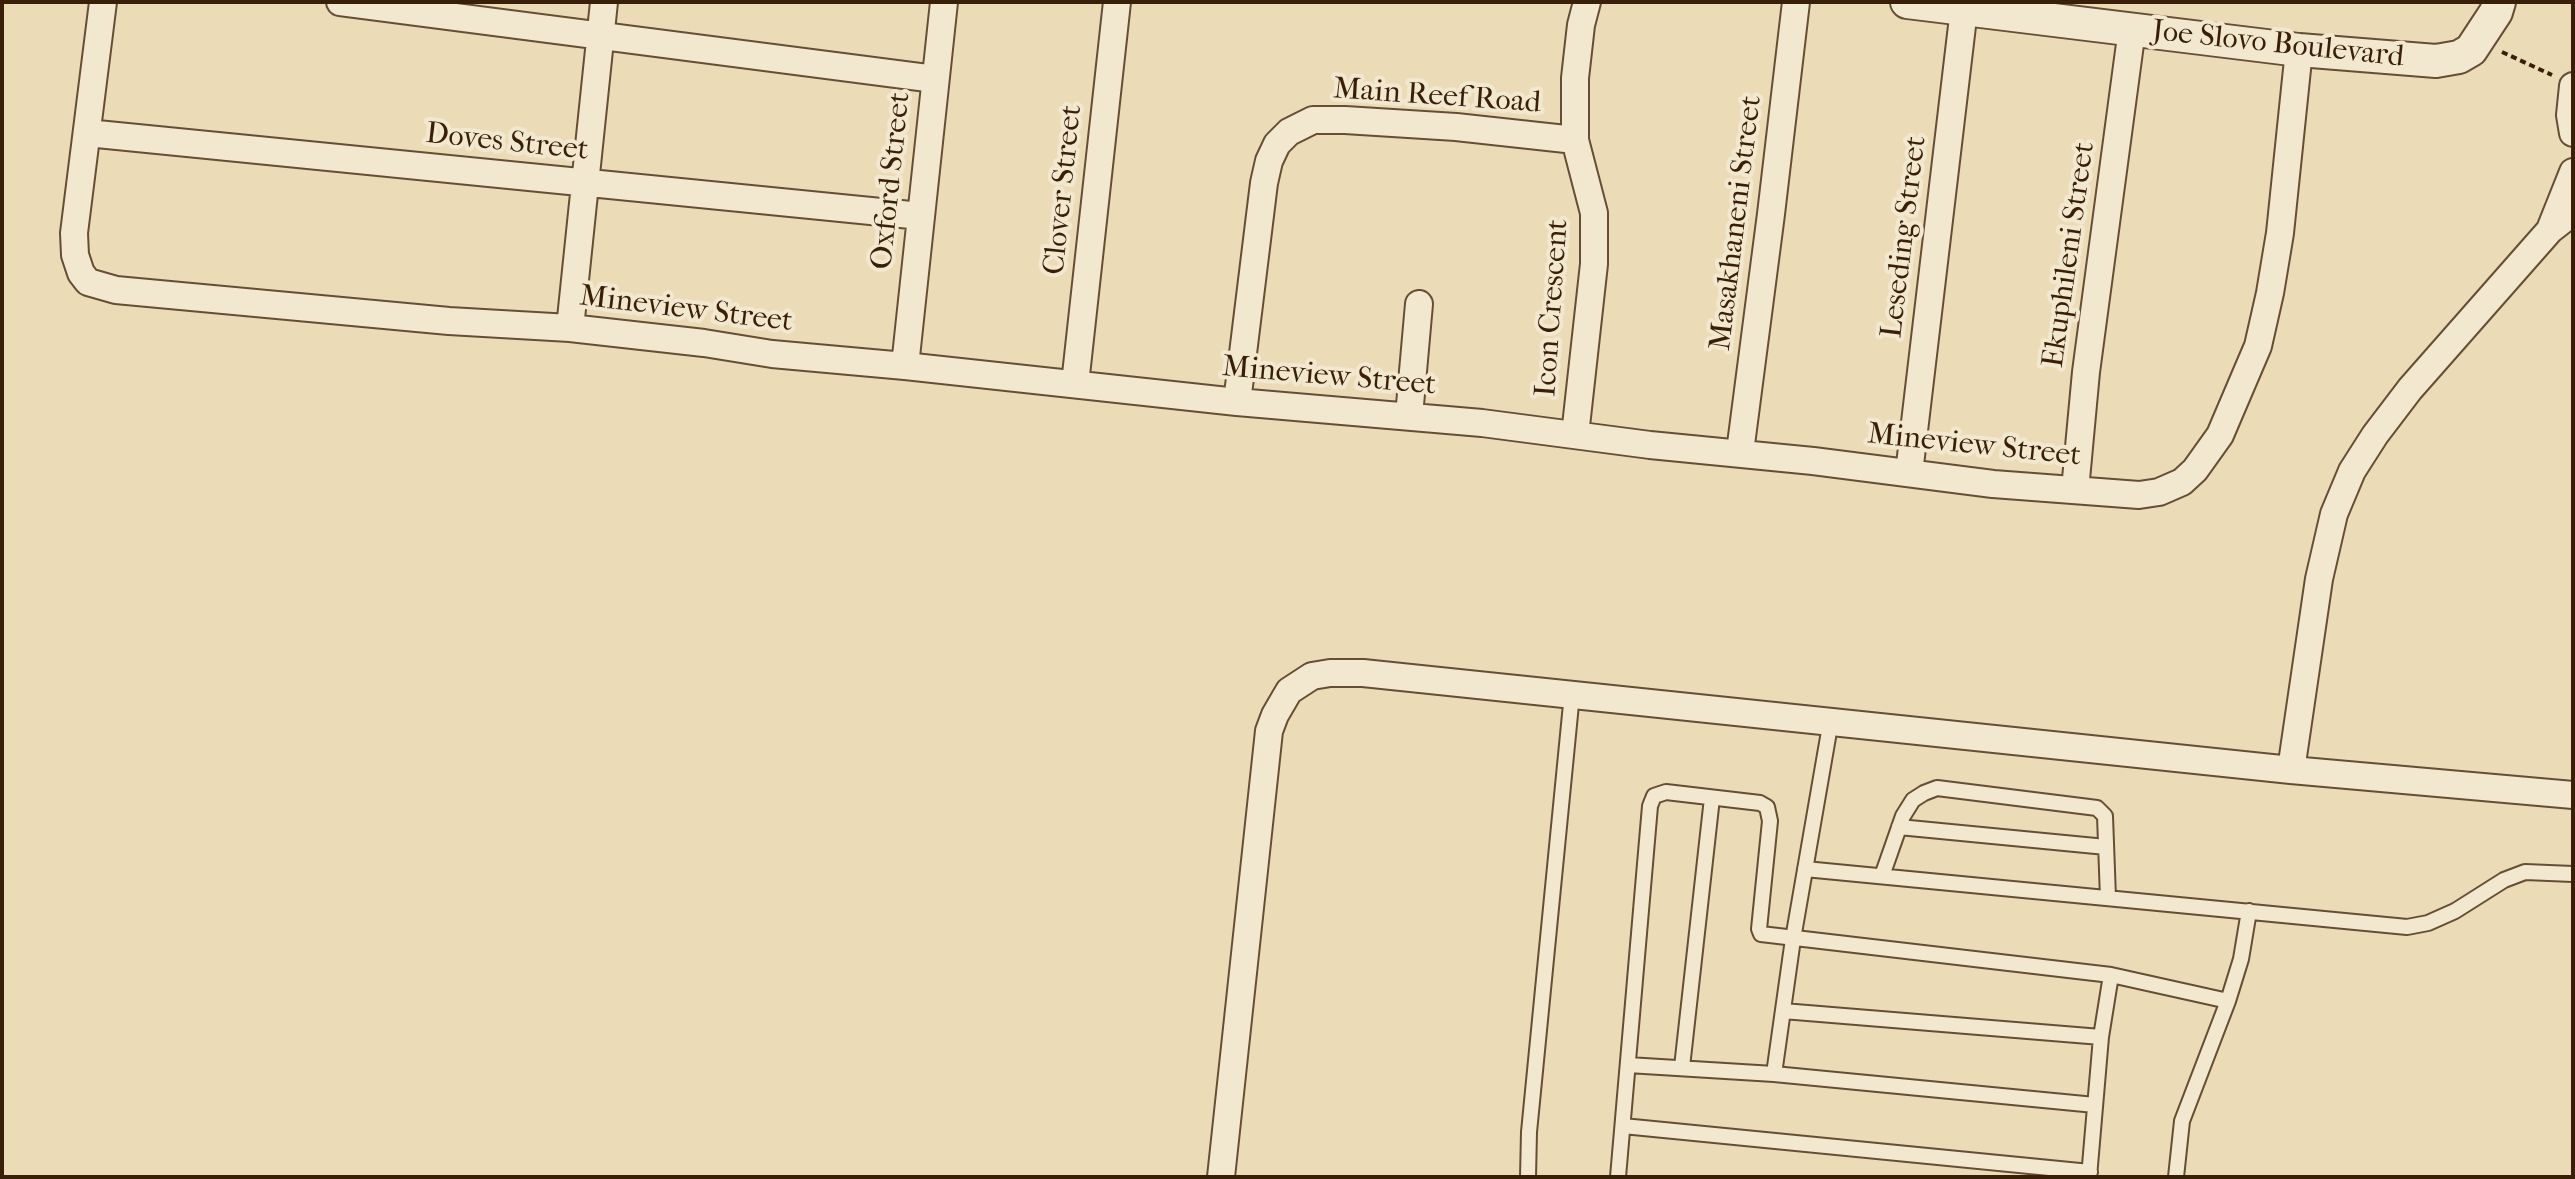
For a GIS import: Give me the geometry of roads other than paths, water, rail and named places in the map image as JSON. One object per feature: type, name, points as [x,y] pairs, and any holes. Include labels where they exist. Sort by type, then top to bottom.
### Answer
[{"type":"street","points":[[87,133],[103,2]]},
{"type":"street","points":[[340,2],[935,79]]},
{"type":"street","points":[[570,328],[604,2]]},
{"type":"street","name":"Oxford Street","points":[[905,366],[944,2]]},
{"type":"street","name":"Clover Street","points":[[1075,384],[1117,2]]},
{"type":"street","name":"Icon Crescent","points":[[1575,435],[1594,264],[1594,213],[1575,140],[1575,78],[1587,2]]},
{"type":"street","name":"Masakhaneni Street","points":[[1740,452],[1796,2]]},
{"type":"street","name":"Joe Slovo Boulevard","points":[[1907,2],[2299,50],[2436,61],[2468,49],[2496,12],[2499,2]]},
{"type":"street","name":"Leseding Street","points":[[1909,473],[1964,9]]},
{"type":"street","name":"Ekuphileni Street","points":[[2075,490],[2086,372],[2132,29]]},
{"type":"street","name":"Mineview Street","points":[[87,133],[74,233],[75,255],[81,273],[88,282],[116,290],[449,321],[570,328],[772,354],[1237,402],[1409,416],[1650,445],[1740,452],[1993,484],[2119,494],[2159,492],[2182,482],[2195,470],[2220,435],[2258,346],[2280,233],[2299,50]]},
{"type":"street","points":[[2566,82],[2573,133]]},
{"type":"street","name":"Main Reef Road","points":[[1237,402],[1264,183],[1277,144],[1289,132],[1313,120],[1345,120],[1456,127],[1575,140]]},
{"type":"street","name":"Doves Street","points":[[87,133],[921,216]]},
{"type":"street","points":[[2550,230],[2573,172]]},
{"type":"street","points":[[2291,770],[2319,579],[2334,514],[2352,471],[2410,389],[2550,230],[2573,212]]},
{"type":"street","points":[[1409,416],[1419,304]]},
{"type":"street","points":[[1221,1177],[1267,743],[1275,715],[1289,691],[1312,676],[1363,673],[2291,770],[2573,795]]},
{"type":"lane","points":[[1528,1177],[1529,1132],[1572,694]]},
{"type":"lane","points":[[1774,1074],[1793,939],[1831,720]]},
{"type":"lane","points":[[1882,876],[1899,827],[1913,800],[1937,788],[2097,808],[2105,816],[2108,898]]},
{"type":"lane","points":[[1618,1177],[1650,806],[1654,796],[1666,792],[1760,803],[1767,807],[1770,821],[1761,934],[2111,975],[2228,1001]]},
{"type":"lane","points":[[1682,1067],[1712,798]]},
{"type":"lane","points":[[1899,827],[2106,847]]},
{"type":"lane","points":[[1805,869],[2407,927],[2428,923],[2455,911],[2504,880],[2525,872],[2573,874]]},
{"type":"lane","points":[[2176,1177],[2182,1121],[2228,1001],[2241,959],[2249,911]]},
{"type":"lane","points":[[1623,1126],[2089,1175],[2101,1037],[2111,975]]},
{"type":"lane","points":[[1783,1011],[2101,1037]]},
{"type":"lane","points":[[1628,1065],[1774,1074],[2095,1105]]}]
